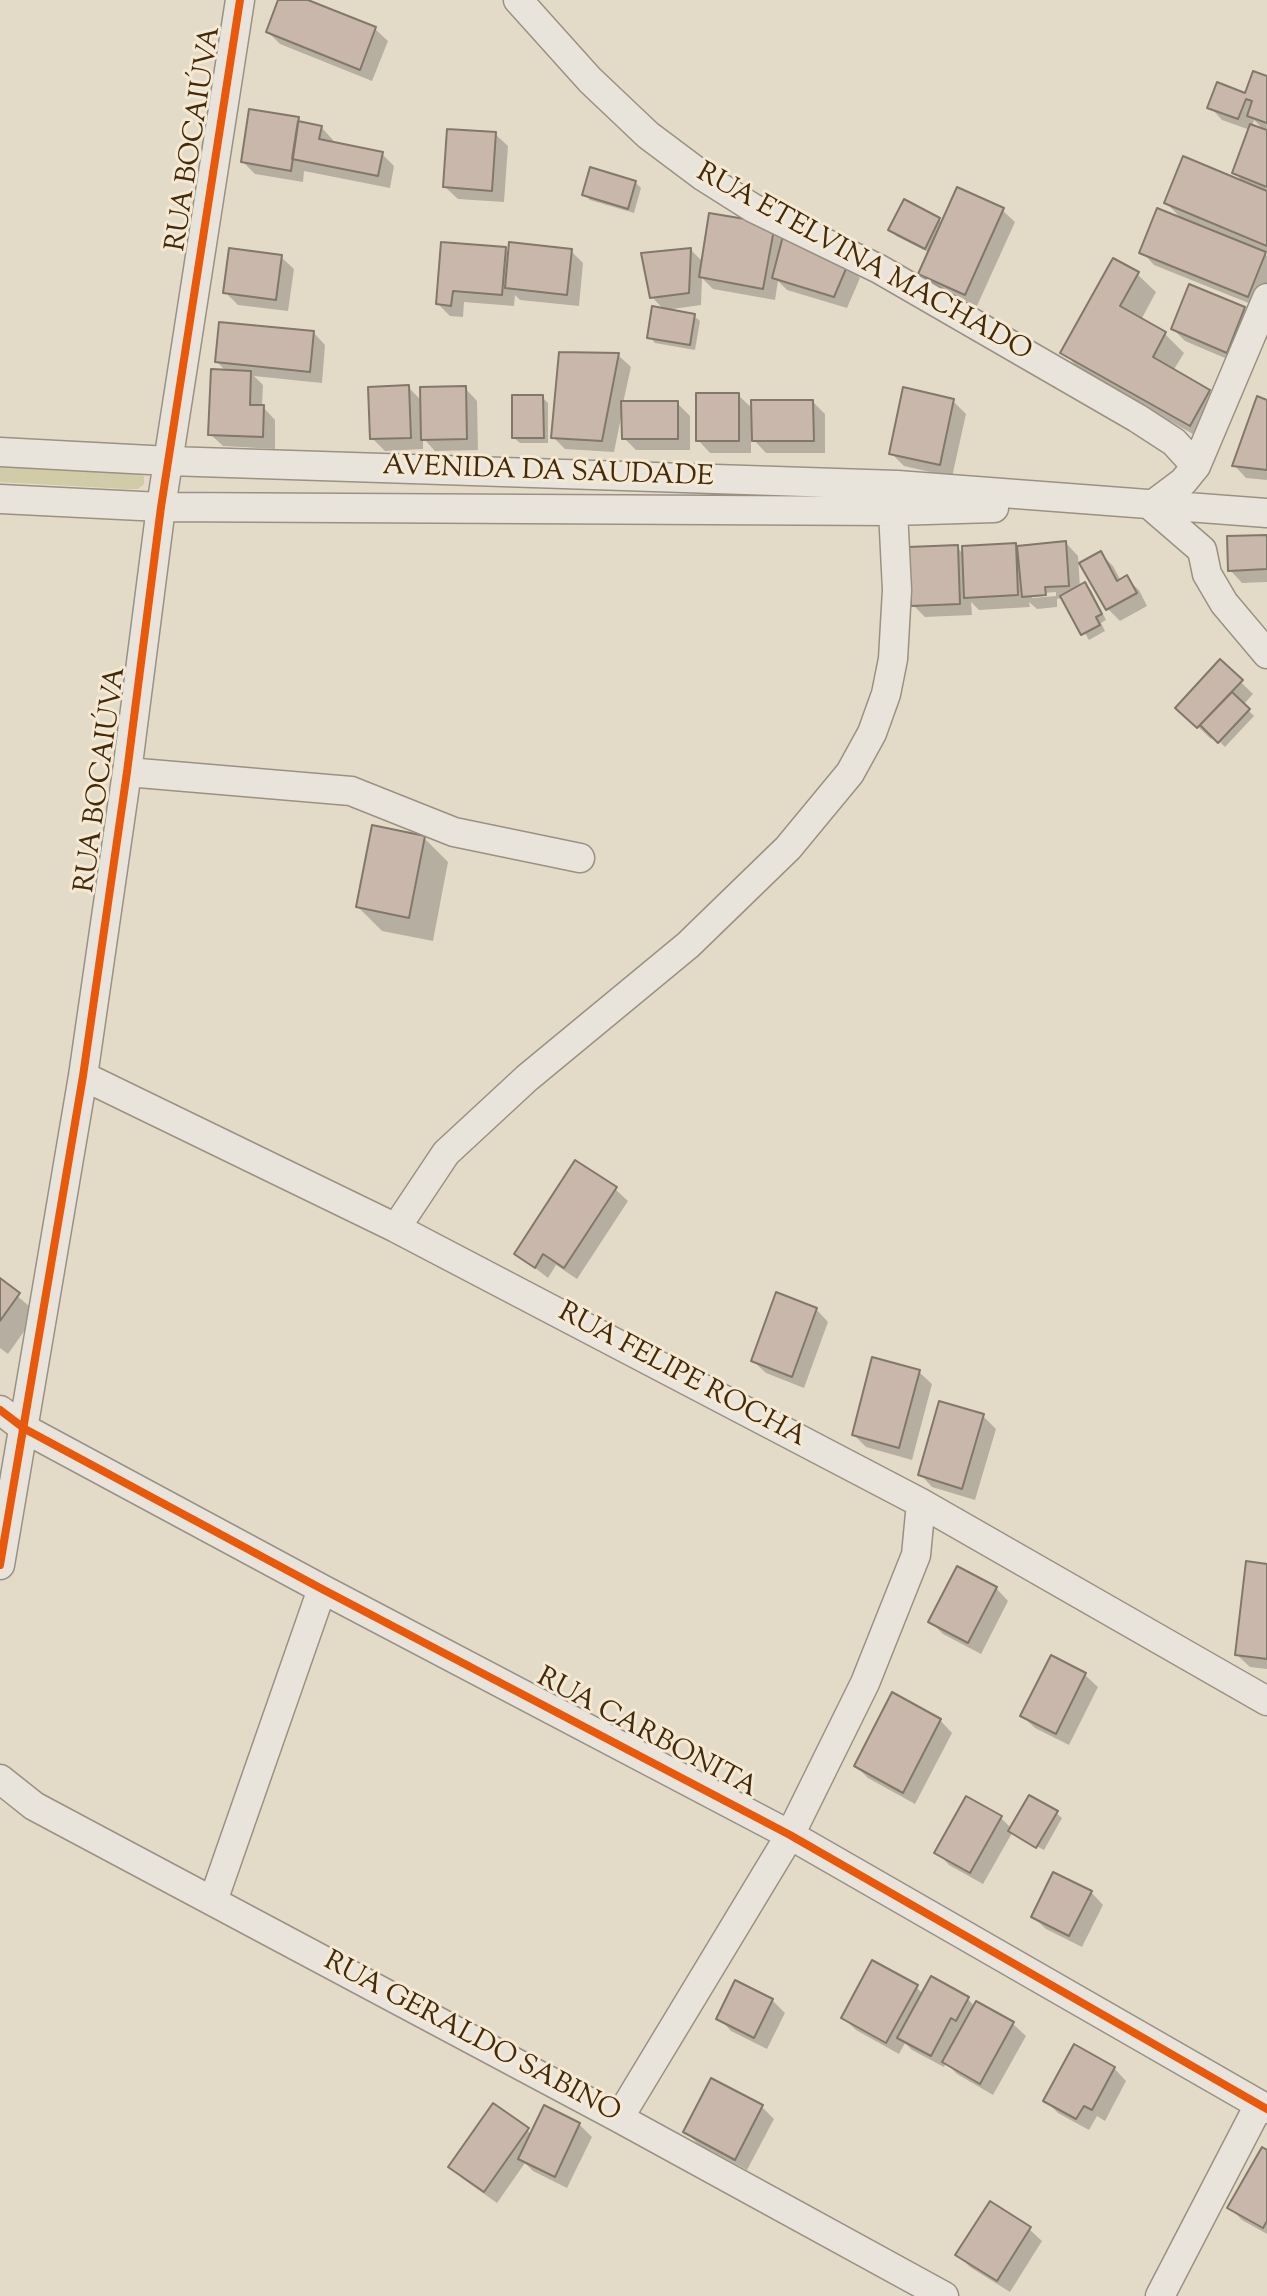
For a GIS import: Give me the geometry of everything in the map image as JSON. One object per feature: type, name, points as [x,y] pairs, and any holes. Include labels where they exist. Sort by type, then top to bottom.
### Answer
[{"type":"street","name":"RUA BOCAIÚVA","points":[[0,1565],[83,1076],[161,507],[240,0]]},
{"type":"street","name":"RUA ETELVINA MACHADO","points":[[518,0],[590,80],[648,135],[704,177],[753,208],[879,269],[1137,418],[1174,442],[1196,466]]},
{"type":"street","points":[[1267,298],[1196,466],[1183,482],[1151,506],[1202,550],[1207,574],[1224,603],[1267,654]]},
{"type":"street","name":"AVENIDA DA SAUDADE","points":[[0,452],[895,498],[1014,507],[1095,499],[1151,506],[1267,513]]},
{"type":"street","name":"AVENIDA DA SAUDADE","points":[[0,499],[161,507],[895,498]]},
{"type":"street","points":[[396,1228],[446,1153],[527,1078],[688,945],[788,848],[850,773],[872,733],[886,694],[893,659],[897,590],[895,498]]},
{"type":"street","points":[[127,772],[351,791],[454,832],[580,858]]},
{"type":"street","name":"RUA FELIPE ROCHA","points":[[83,1076],[396,1228],[921,1503],[1267,1701]]},
{"type":"street","name":"RUA CARBONITA","points":[[0,1410],[25,1429],[322,1589],[790,1835],[1263,2107]]},
{"type":"street","points":[[619,2118],[790,1835],[865,1683],[916,1555],[921,1503]]},
{"type":"street","points":[[213,1901],[322,1589]]},
{"type":"street","name":"RUA GERALDO SABINO","points":[[0,1779],[34,1806],[619,2118],[944,2296]]},
{"type":"street","points":[[1160,2296],[1263,2107]]},
{"type":"shaded area","points":[[0,466],[137,473],[144,476],[144,484],[138,489],[126,489],[0,482]]},
{"type":"building","points":[[278,0],[308,0],[376,27],[360,70],[266,32]]},
{"type":"building","points":[[1253,71],[1267,76],[1267,123],[1247,116],[1252,101],[1246,99],[1238,119],[1207,108],[1217,82],[1245,93]]},
{"type":"building","points":[[249,109],[299,117],[291,171],[241,162]]},
{"type":"building","points":[[298,121],[322,126],[319,139],[383,152],[378,176],[292,159]]},
{"type":"building","points":[[1250,124],[1267,130],[1267,187],[1232,173]]},
{"type":"building","points":[[447,129],[496,132],[492,191],[443,187]]},
{"type":"building","points":[[1183,156],[1267,191],[1267,246],[1164,203]]},
{"type":"building","points":[[590,167],[636,181],[628,209],[582,195]]},
{"type":"building","points":[[957,187],[1004,208],[965,295],[918,274]]},
{"type":"building","points":[[904,199],[940,218],[925,249],[888,230]]},
{"type":"building","points":[[1157,208],[1266,252],[1248,297],[1139,253]]},
{"type":"building","points":[[709,213],[775,224],[763,289],[699,277]]},
{"type":"building","points":[[783,236],[848,264],[834,297],[772,278]]},
{"type":"building","points":[[441,242],[506,247],[502,295],[453,291],[451,306],[436,304]]},
{"type":"building","points":[[509,242],[572,249],[567,295],[505,288]]},
{"type":"building","points":[[229,248],[282,255],[276,300],[223,293]]},
{"type":"building","points":[[691,248],[689,293],[650,298],[641,253]]},
{"type":"building","points":[[1113,258],[1139,272],[1120,306],[1166,332],[1153,357],[1210,390],[1190,426],[1060,353]]},
{"type":"building","points":[[1189,284],[1245,307],[1227,353],[1171,329]]},
{"type":"building","points":[[652,306],[695,314],[690,345],[647,338]]},
{"type":"building","points":[[219,322],[314,331],[310,372],[215,362]]},
{"type":"building","points":[[559,352],[619,353],[602,441],[551,438]]},
{"type":"building","points":[[211,369],[251,371],[250,405],[264,405],[263,437],[208,435]]},
{"type":"building","points":[[409,385],[411,438],[370,439],[368,387]]},
{"type":"building","points":[[466,386],[467,439],[421,440],[420,387]]},
{"type":"building","points":[[903,387],[954,399],[940,465],[889,454]]},
{"type":"building","points":[[696,393],[739,393],[739,441],[696,441]]},
{"type":"building","points":[[512,395],[543,395],[544,438],[512,438]]},
{"type":"building","points":[[1257,396],[1267,400],[1267,470],[1232,466]]},
{"type":"building","points":[[751,400],[813,400],[814,441],[752,441]]},
{"type":"building","points":[[621,401],[678,401],[678,439],[622,439]]},
{"type":"building","points":[[1267,535],[1267,569],[1228,571],[1227,536]]},
{"type":"building","points":[[1066,541],[1069,586],[1045,587],[1046,595],[1022,597],[1017,546]]},
{"type":"building","points":[[1016,543],[1018,595],[964,598],[962,546]]},
{"type":"building","points":[[958,545],[960,604],[911,606],[908,547]]},
{"type":"building","points":[[1101,551],[1117,581],[1127,575],[1137,593],[1106,610],[1079,563]]},
{"type":"building","points":[[1085,582],[1102,614],[1096,617],[1100,625],[1081,635],[1060,596]]},
{"type":"building","points":[[1220,659],[1243,680],[1197,728],[1175,708]]},
{"type":"building","points":[[1232,692],[1250,709],[1218,743],[1200,725]]},
{"type":"building","points":[[372,825],[425,836],[409,918],[356,907]]},
{"type":"building","points":[[575,1160],[617,1187],[564,1268],[543,1254],[535,1268],[514,1254]]},
{"type":"building","points":[[0,1278],[20,1293],[0,1321]]},
{"type":"building","points":[[776,1292],[817,1308],[792,1377],[751,1361]]},
{"type":"building","points":[[872,1357],[920,1370],[899,1448],[852,1435]]},
{"type":"building","points":[[939,1401],[984,1414],[962,1489],[918,1475]]},
{"type":"building","points":[[1246,1561],[1267,1564],[1267,1659],[1235,1655]]},
{"type":"building","points":[[957,1566],[997,1587],[968,1643],[928,1622]]},
{"type":"building","points":[[1051,1655],[1086,1673],[1056,1734],[1020,1716]]},
{"type":"building","points":[[892,1692],[941,1719],[903,1793],[854,1766]]},
{"type":"building","points":[[1029,1795],[1058,1811],[1036,1848],[1008,1831]]},
{"type":"building","points":[[966,1796],[1002,1816],[970,1873],[934,1853]]},
{"type":"building","points":[[1053,1872],[1092,1891],[1069,1936],[1031,1917]]},
{"type":"building","points":[[872,1960],[918,1985],[886,2043],[841,2018]]},
{"type":"building","points":[[931,1976],[969,1997],[956,2021],[951,2018],[931,2056],[897,2038]]},
{"type":"building","points":[[735,1980],[773,1999],[754,2038],[716,2019]]},
{"type":"building","points":[[976,2001],[1014,2022],[980,2084],[942,2062]]},
{"type":"building","points":[[1074,2044],[1115,2067],[1092,2110],[1084,2106],[1076,2119],[1043,2101]]},
{"type":"building","points":[[711,2078],[763,2105],[735,2160],[683,2132]]},
{"type":"building","points":[[493,2103],[529,2128],[484,2192],[448,2167]]},
{"type":"building","points":[[544,2105],[580,2123],[555,2177],[518,2159]]},
{"type":"building","points":[[1262,2147],[1267,2150],[1267,2221],[1263,2228],[1227,2208]]},
{"type":"building","points":[[990,2201],[1031,2227],[997,2281],[955,2255]]},
{"type":"cycle path","points":[[0,1565],[83,1076],[161,507],[240,0]]},
{"type":"cycle path","points":[[0,1410],[25,1429],[322,1589],[790,1835],[1267,2109]]}]
